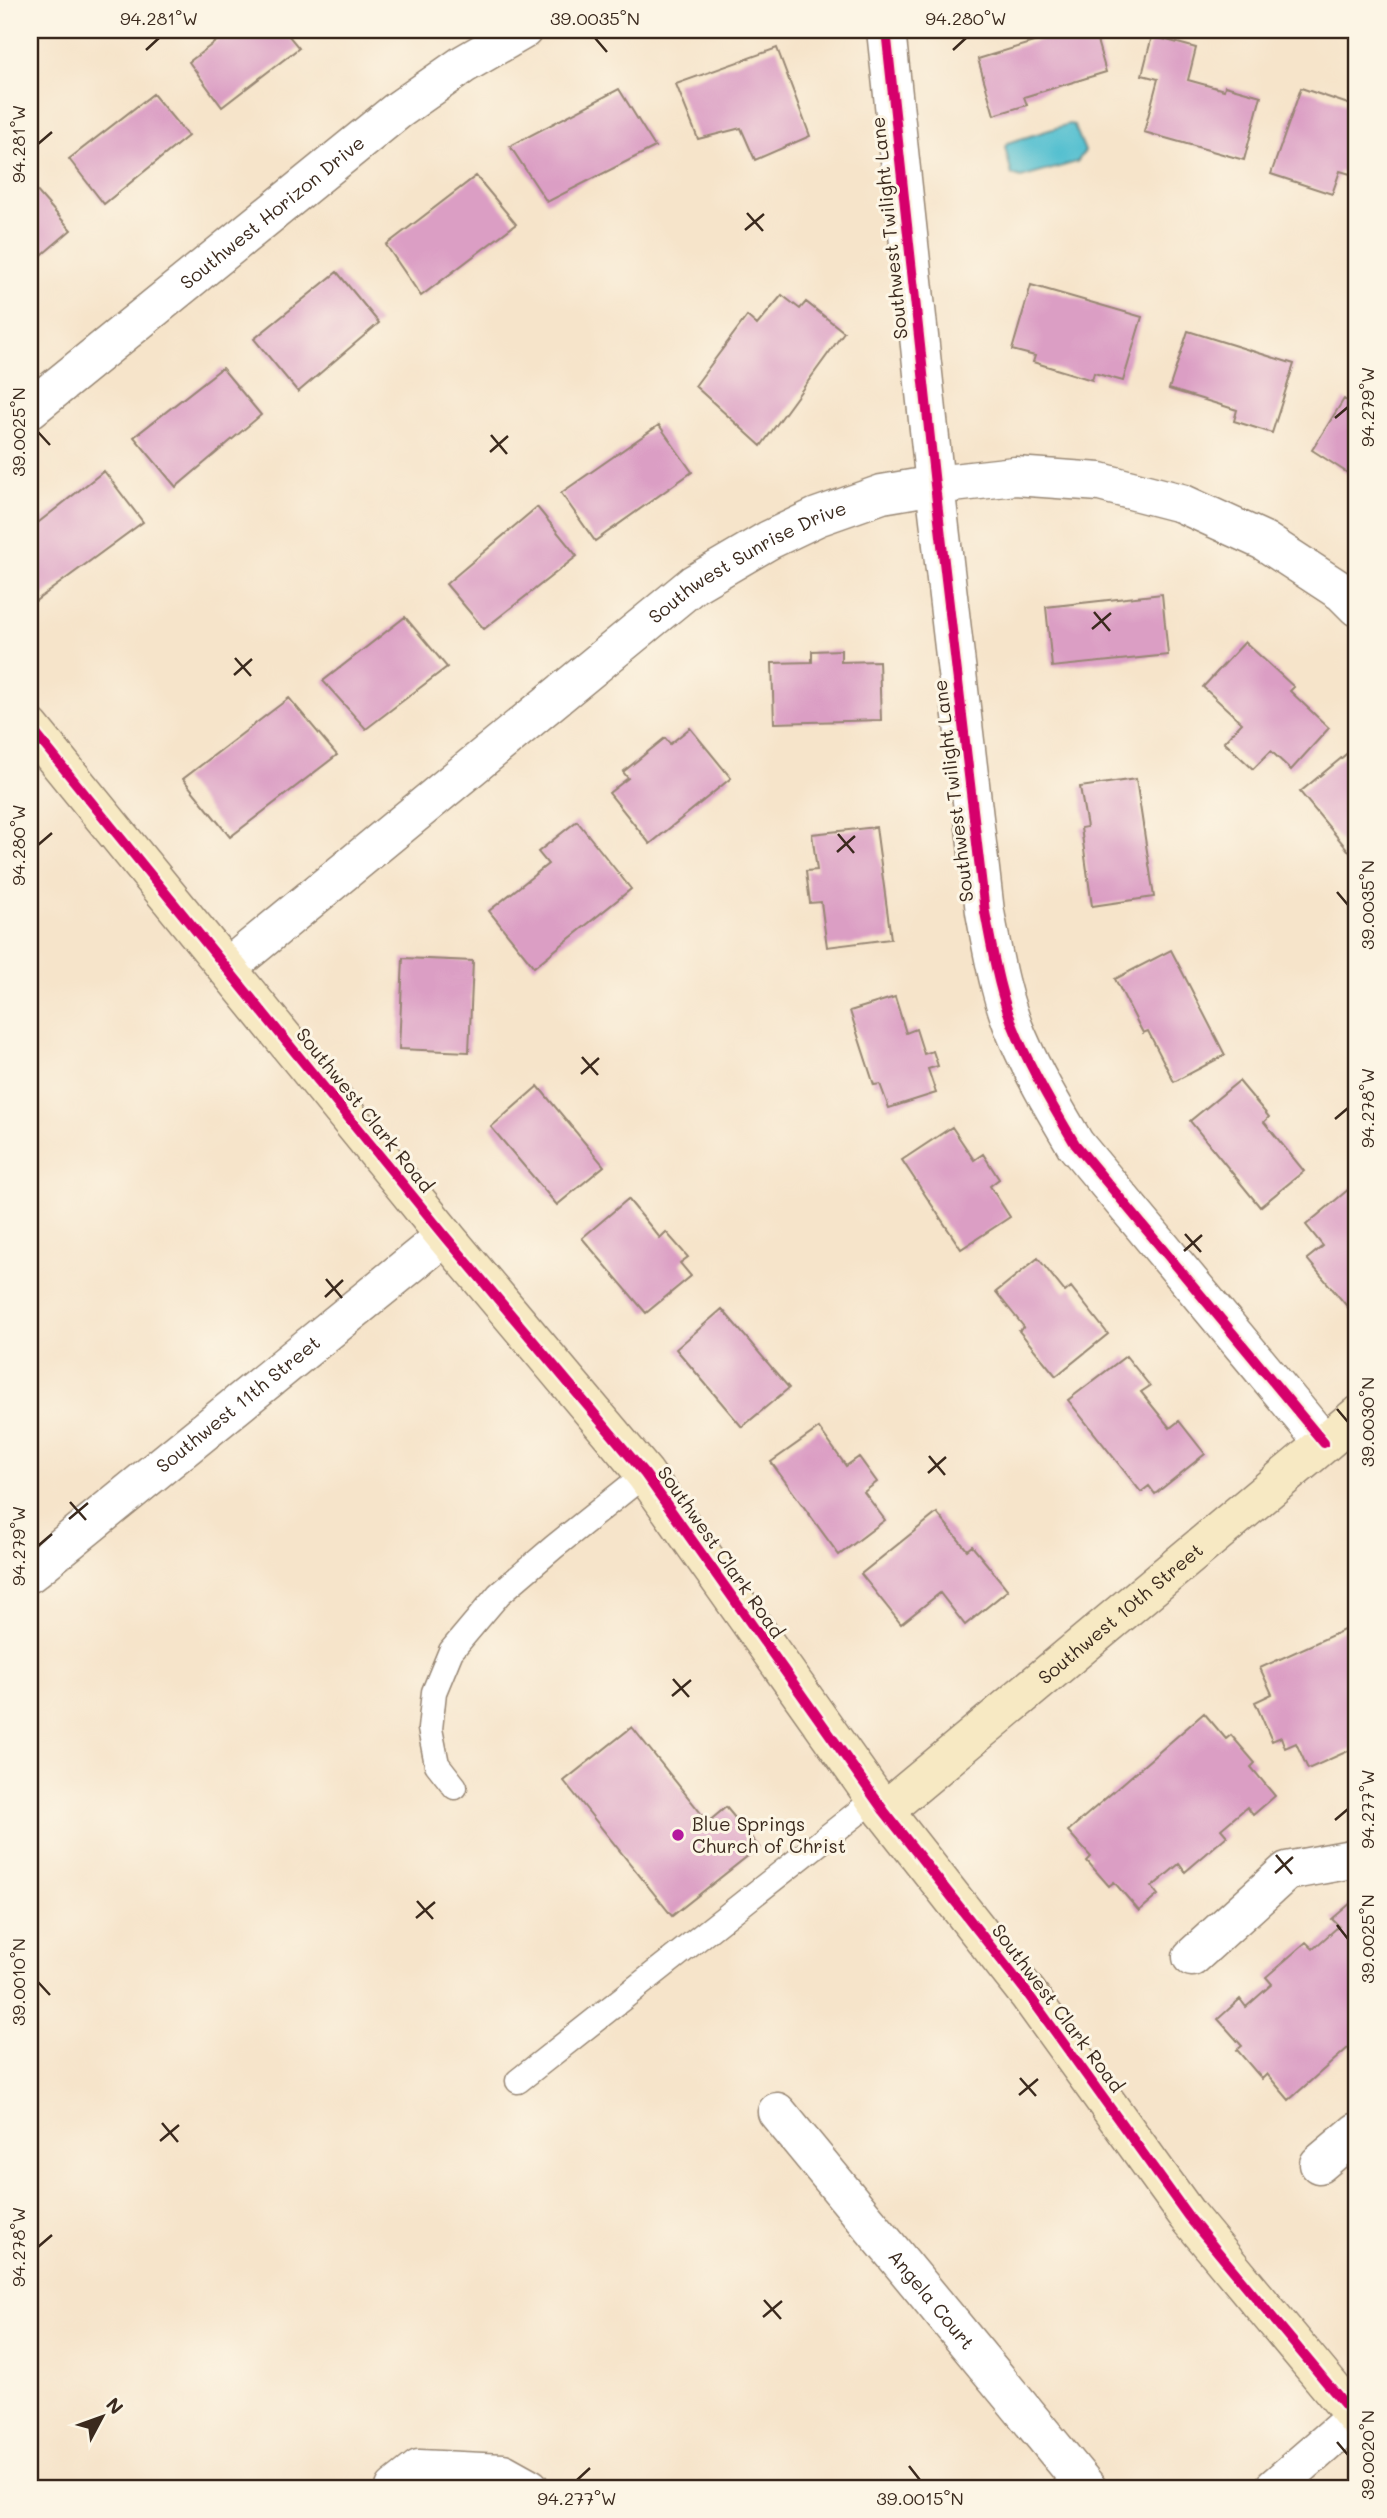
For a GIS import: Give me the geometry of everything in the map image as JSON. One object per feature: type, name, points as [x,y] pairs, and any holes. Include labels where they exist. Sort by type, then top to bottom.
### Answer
[{"type":"street","name":"Southwest Horizon Drive","points":[[30,409],[397,111],[464,64],[523,30]]},
{"type":"street","name":"Southwest Twilight Lane","points":[[886,30],[934,485],[985,912],[998,980],[1017,1038],[1049,1101],[1075,1144],[1324,1443]]},
{"type":"street","name":"Southwest Sunrise Drive","points":[[227,968],[694,584],[769,540],[817,517],[882,494],[1015,476],[1100,482],[1181,503],[1264,541],[1342,592],[1357,607]]},
{"type":"street","name":"Southwest Clark Road","points":[[30,727],[445,1236],[645,1474],[880,1805],[1028,1994],[1188,2216],[1357,2417]]},
{"type":"street","name":"Southwest 11th Street","points":[[30,1573],[445,1236]]},
{"type":"street","name":"Southwest 10th Street","points":[[880,1805],[1357,1416]]},
{"type":"street","points":[[1192,1957],[1287,1871],[1357,1858]]},
{"type":"street","name":"Angela Court","points":[[777,2112],[1087,2488]]},
{"type":"street","points":[[1319,2164],[1357,2132]]},
{"type":"street","points":[[1274,2488],[1357,2417]]},
{"type":"street","points":[[395,2488],[419,2469],[503,2473],[530,2488]]},
{"type":"lane","points":[[455,1787],[437,1764],[430,1730],[434,1692],[451,1651],[499,1594],[645,1474]]},
{"type":"lane","points":[[518,2081],[880,1805]]},
{"type":"water","points":[[1069,124],[1074,125],[1085,151],[1077,162],[1021,178],[1012,175],[1005,147],[1007,143]]},
{"type":"building","points":[[231,30],[284,30],[299,48],[222,107],[189,62]]},
{"type":"building","points":[[1038,30],[1094,30],[1106,72],[1024,97],[1027,105],[994,115],[978,59],[1040,40]]},
{"type":"building","points":[[1152,36],[1196,48],[1188,80],[1261,96],[1244,160],[1144,132],[1158,79],[1142,75]]},
{"type":"building","points":[[777,48],[810,136],[755,160],[741,128],[698,139],[676,84]]},
{"type":"building","points":[[1301,88],[1357,107],[1357,176],[1340,171],[1332,194],[1271,174]]},
{"type":"building","points":[[619,89],[655,147],[547,202],[510,146]]},
{"type":"building","points":[[153,94],[188,136],[104,204],[69,159]]},
{"type":"building","points":[[476,176],[516,224],[421,296],[386,245]]},
{"type":"building","points":[[35,189],[71,230],[30,265],[30,193]]},
{"type":"building","points":[[337,272],[379,323],[298,392],[254,339]]},
{"type":"building","points":[[1031,285],[1142,317],[1123,381],[1094,373],[1092,380],[1033,362],[1035,356],[1012,350]]},
{"type":"building","points":[[782,295],[800,309],[806,302],[844,332],[761,446],[695,386],[747,316],[757,325]]},
{"type":"building","points":[[1188,331],[1294,364],[1272,433],[1234,421],[1237,410],[1169,389]]},
{"type":"building","points":[[222,368],[261,415],[176,487],[134,437]]},
{"type":"building","points":[[1344,399],[1357,407],[1357,479],[1312,450]]},
{"type":"building","points":[[659,425],[692,472],[595,541],[561,493]]},
{"type":"building","points":[[104,471],[143,522],[30,605],[30,529]]},
{"type":"building","points":[[537,507],[577,556],[484,629],[446,584]]},
{"type":"building","points":[[1162,594],[1168,655],[1052,667],[1046,607]]},
{"type":"building","points":[[405,617],[447,667],[366,729],[323,681]]},
{"type":"building","points":[[1245,642],[1294,687],[1290,691],[1329,728],[1291,770],[1271,751],[1253,769],[1224,742],[1242,723],[1203,687]]},
{"type":"building","points":[[841,650],[841,662],[879,661],[881,720],[774,723],[772,663],[812,662],[812,651]]},
{"type":"building","points":[[289,698],[337,755],[230,837],[183,779]]},
{"type":"building","points":[[690,728],[731,778],[650,844],[609,793],[628,778],[623,772],[665,738],[670,744]]},
{"type":"building","points":[[1350,751],[1357,760],[1357,861],[1300,792]]},
{"type":"building","points":[[1136,779],[1154,897],[1092,906],[1081,828],[1087,827],[1080,787]]},
{"type":"building","points":[[577,821],[631,889],[534,967],[489,911],[548,864],[538,852]]},
{"type":"building","points":[[876,827],[891,939],[827,947],[821,902],[810,903],[806,871],[817,870],[812,834]]},
{"type":"building","points":[[1171,950],[1225,1055],[1174,1082],[1148,1031],[1143,1033],[1115,979]]},
{"type":"building","points":[[403,958],[473,961],[469,1052],[399,1049]]},
{"type":"building","points":[[895,997],[906,1033],[916,1029],[924,1054],[933,1051],[938,1066],[928,1069],[936,1093],[889,1108],[880,1084],[874,1085],[850,1011]]},
{"type":"building","points":[[1239,1081],[1269,1117],[1264,1122],[1304,1171],[1260,1207],[1190,1121]]},
{"type":"building","points":[[538,1086],[604,1166],[557,1205],[491,1127]]},
{"type":"building","points":[[952,1127],[974,1160],[983,1154],[999,1179],[990,1186],[1010,1217],[961,1249],[902,1160]]},
{"type":"building","points":[[1356,1183],[1357,1318],[1307,1259],[1323,1246],[1306,1225]]},
{"type":"building","points":[[628,1199],[660,1238],[666,1232],[688,1257],[680,1263],[691,1276],[646,1313],[582,1238]]},
{"type":"building","points":[[1038,1258],[1065,1292],[1071,1287],[1108,1334],[1056,1376],[1019,1331],[1024,1327],[996,1292]]},
{"type":"building","points":[[722,1309],[789,1388],[742,1427],[676,1349]]},
{"type":"building","points":[[1126,1356],[1150,1386],[1141,1392],[1170,1428],[1179,1421],[1205,1454],[1155,1494],[1149,1486],[1141,1492],[1068,1400]]},
{"type":"building","points":[[819,1428],[846,1466],[859,1457],[877,1482],[864,1492],[885,1520],[839,1555],[771,1462]]},
{"type":"building","points":[[937,1513],[967,1550],[972,1546],[1008,1590],[965,1625],[940,1593],[901,1624],[861,1574]]},
{"type":"building","points":[[1357,1624],[1357,1747],[1308,1769],[1296,1743],[1285,1748],[1281,1737],[1272,1741],[1255,1702],[1272,1694],[1260,1668]]},
{"type":"building","points":[[1204,1713],[1226,1739],[1231,1735],[1255,1763],[1251,1767],[1275,1796],[1253,1815],[1247,1807],[1221,1829],[1227,1836],[1185,1872],[1179,1864],[1152,1887],[1158,1895],[1139,1911],[1114,1882],[1109,1886],[1087,1861],[1091,1857],[1068,1831]]},
{"type":"building","name":"Blue Springs Church of Christ","points":[[632,1727],[708,1822],[726,1807],[759,1847],[672,1916],[564,1781]]},
{"type":"building","points":[[1352,1902],[1357,1907],[1357,2040],[1289,2100],[1267,2074],[1262,2079],[1237,2050],[1242,2046],[1218,2019],[1240,1999],[1246,2007],[1272,1984],[1266,1977],[1306,1942],[1313,1949],[1339,1926],[1332,1919]]},
{"type":"cycle path","points":[[886,30],[985,912],[1006,1007],[1031,1065],[1075,1144],[1324,1443]]},
{"type":"cycle path","points":[[30,727],[445,1236],[645,1474],[884,1811],[1028,1994],[1188,2216],[1357,2419]]},
{"type":"place","name":"Blue Springs Church of Christ","points":[[678,1835]]}]
